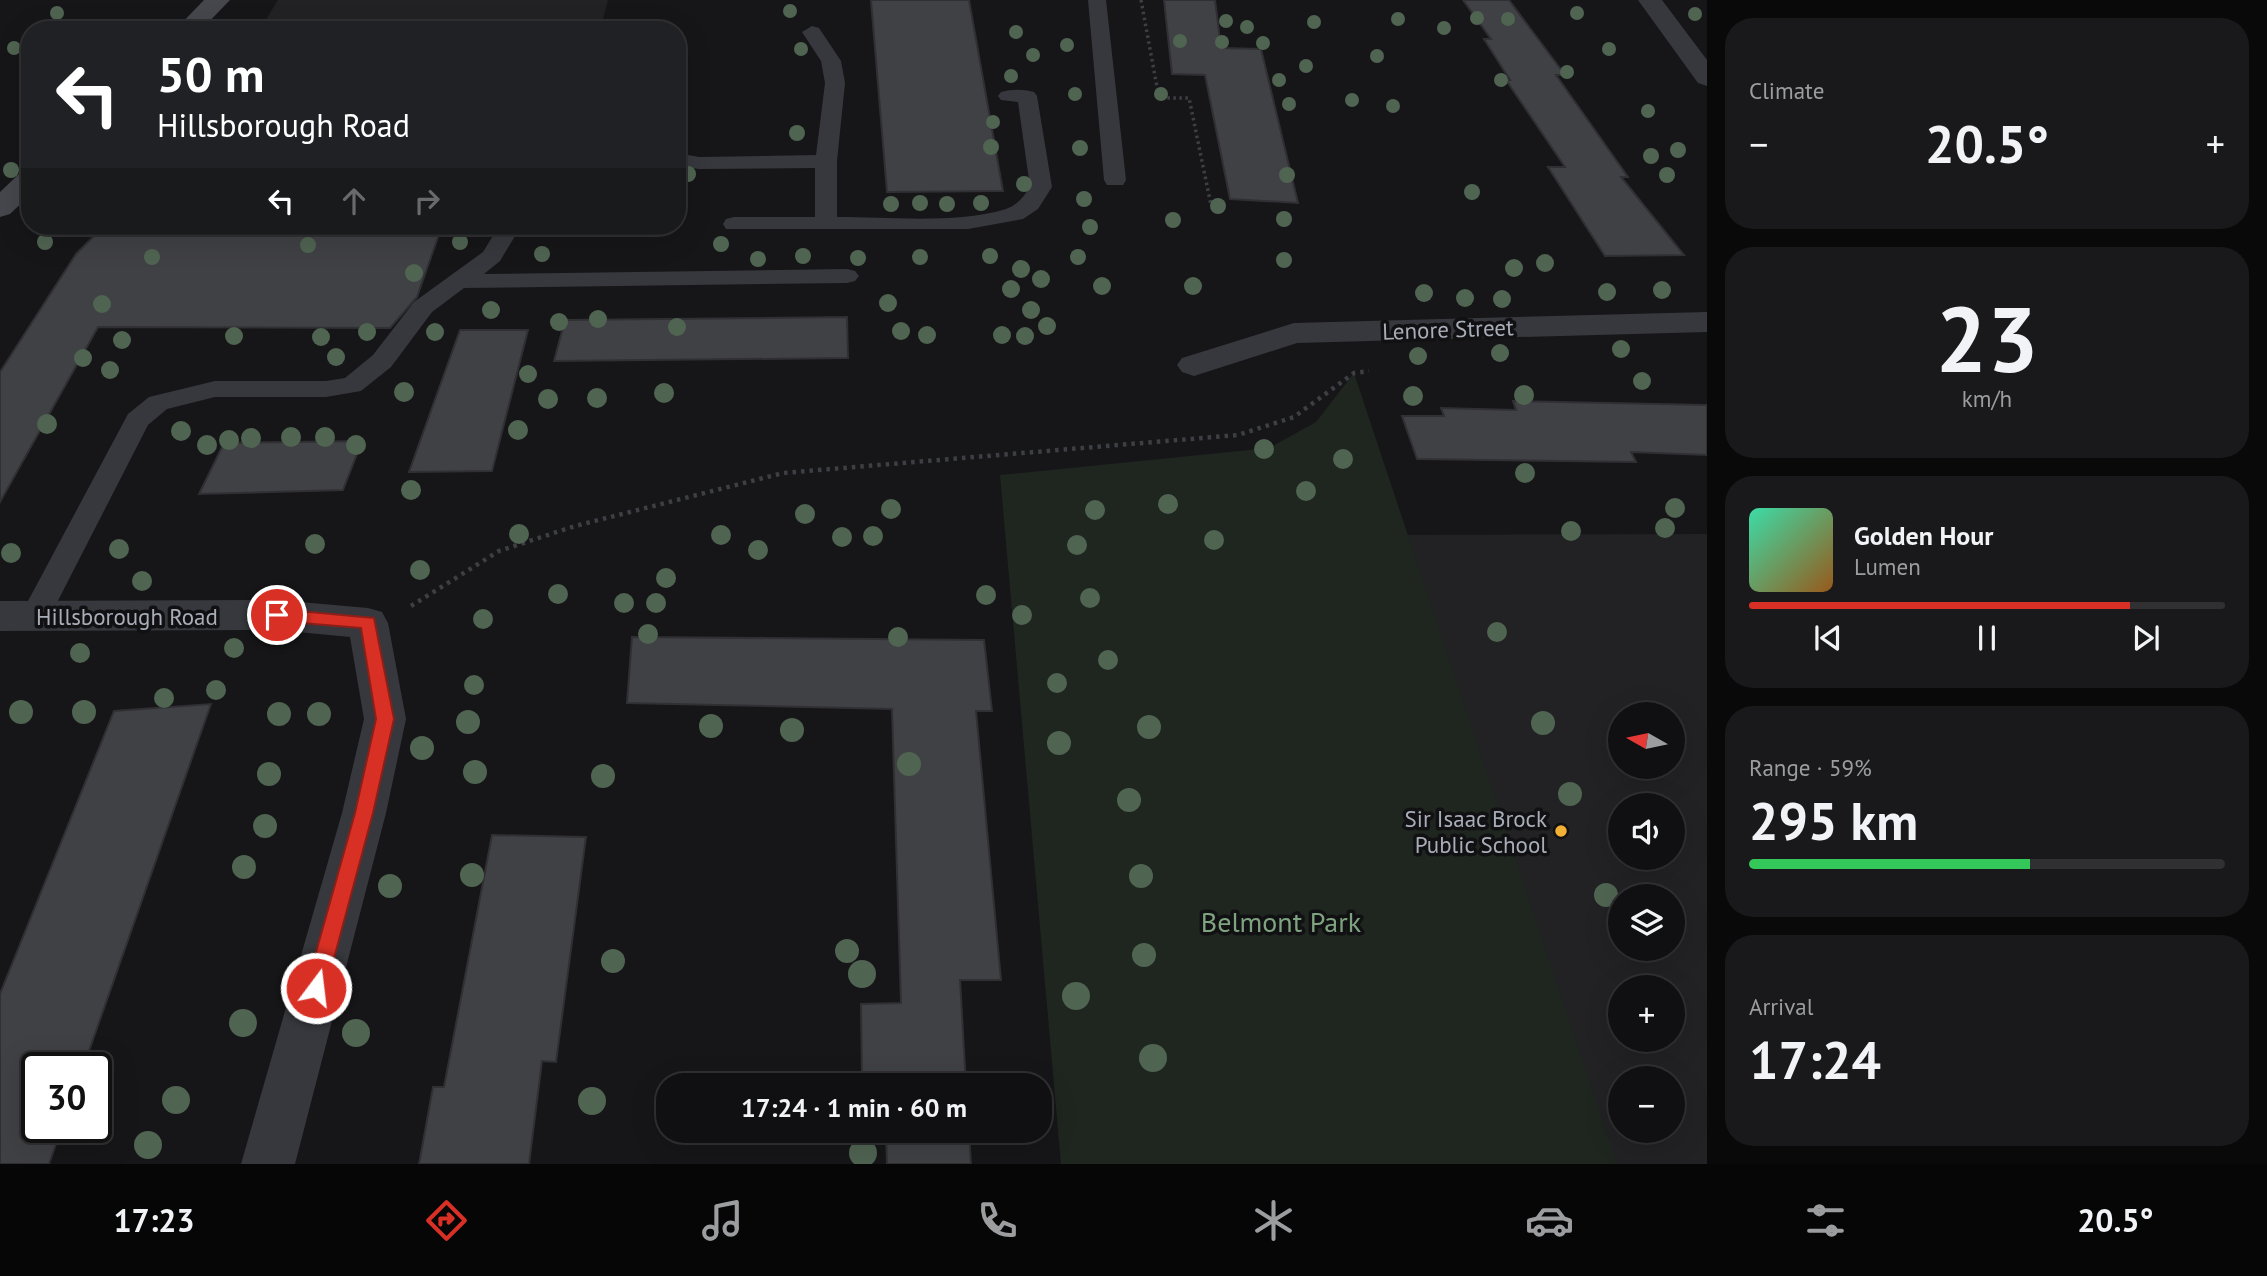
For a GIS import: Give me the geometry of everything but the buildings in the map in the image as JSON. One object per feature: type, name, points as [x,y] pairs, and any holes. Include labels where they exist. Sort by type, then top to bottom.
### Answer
[{"type":"street","points":[[196,21],[218,0]]},
{"type":"street","points":[[1650,0],[1707,78]]},
{"type":"street","points":[[0,208],[21,188]]},
{"type":"street","name":"Lenore Street","points":[[1194,365],[1294,334],[1707,322]]},
{"type":"street","name":"Hillsborough Road","points":[[18,616],[277,615],[368,623],[385,719],[364,813],[268,1164]]},
{"type":"lane","points":[[1097,0],[1115,180]]},
{"type":"lane","points":[[812,32],[831,61],[835,83],[826,161],[826,224]]},
{"type":"lane","points":[[734,224],[968,222],[1015,214],[1030,204],[1041,187],[1027,96],[1008,96]]},
{"type":"lane","points":[[686,160],[723,163],[826,161]]},
{"type":"lane","points":[[18,616],[137,420],[158,403],[215,389],[326,389],[352,385],[382,361],[424,307],[492,256],[505,235]]},
{"type":"lane","points":[[459,281],[847,275]]},
{"type":"path","points":[[1141,0],[1159,98],[1189,99],[1211,205]]},
{"type":"path","points":[[411,606],[499,551],[575,526],[783,473],[1238,435],[1294,417],[1354,373],[1378,371]]},
{"type":"shaded area","points":[[278,0],[608,0],[602,21],[265,21]]},
{"type":"shaded area","name":"Sir Isaac Brock Public School","points":[[1707,534],[1707,1164],[1614,1164],[1402,535]]},
{"type":"green space","name":"Belmont Park","points":[[1354,373],[1617,1164],[1061,1164],[1000,475],[1269,448],[1316,422]]},
{"type":"place","name":"Sir Isaac Brock Public School","points":[[1561,831]]},
{"type":"route","points":[[277,615],[368,623],[385,719],[364,813],[316,988]]}]
